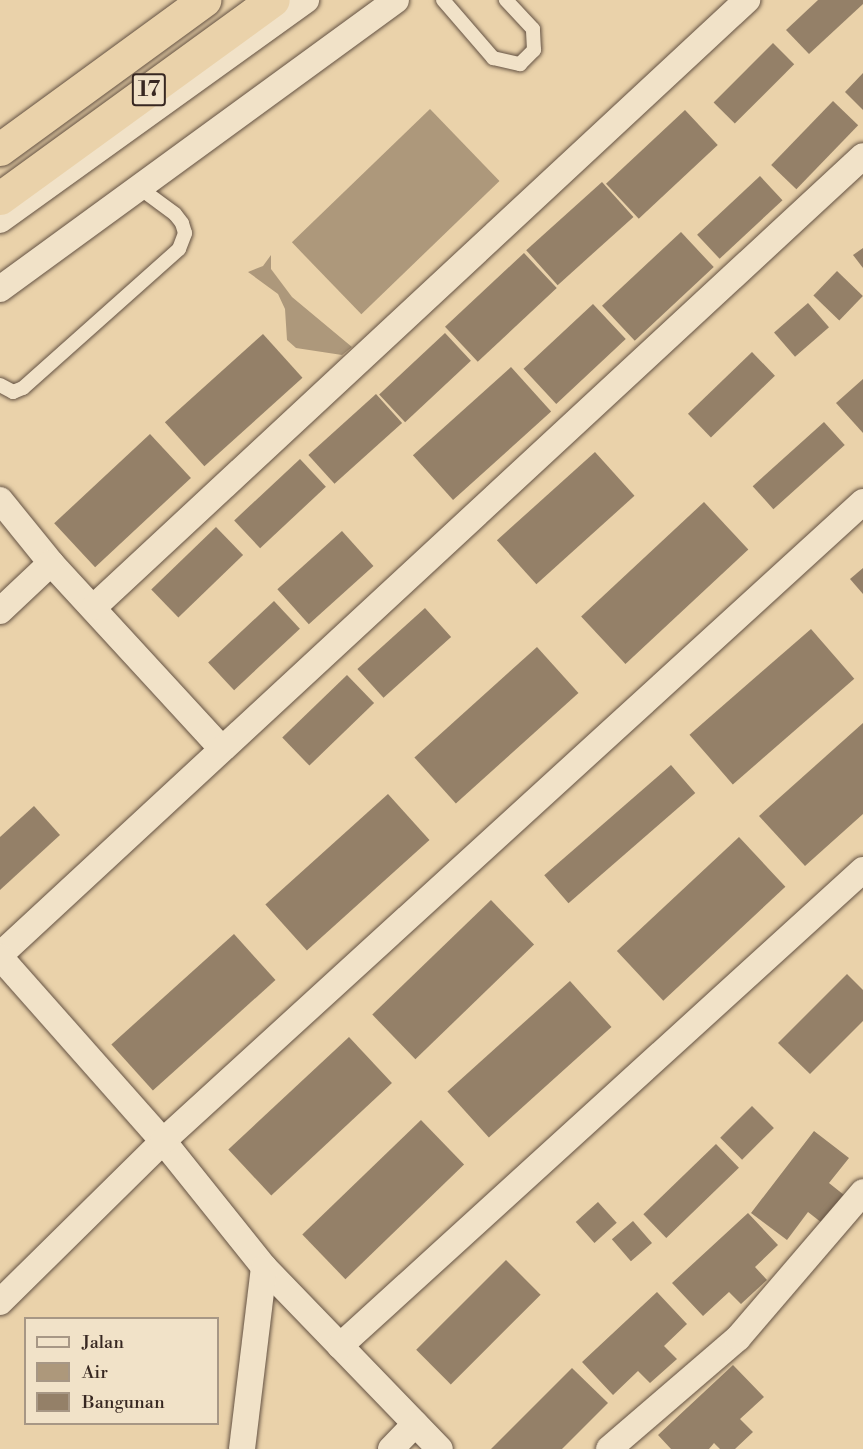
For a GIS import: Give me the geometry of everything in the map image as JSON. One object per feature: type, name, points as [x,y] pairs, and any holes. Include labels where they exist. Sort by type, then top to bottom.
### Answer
[{"type":"highway","name":"17","points":[[0,149],[204,0]]},
{"type":"highway","name":"17","points":[[12,189],[273,0]]},
{"type":"street","points":[[0,220],[306,0]]},
{"type":"street","points":[[0,289],[137,186],[396,0]]},
{"type":"street","points":[[94,607],[747,0]]},
{"type":"street","points":[[0,149],[12,189]]},
{"type":"street","points":[[440,1449],[264,1267],[163,1141],[0,956],[220,747],[863,156]]},
{"type":"street","points":[[0,500],[51,563],[94,607],[220,747]]},
{"type":"street","points":[[0,1302],[163,1141],[863,502]]},
{"type":"street","points":[[0,610],[51,563]]},
{"type":"street","points":[[340,1346],[863,870]]},
{"type":"street","points":[[609,1449],[738,1338],[863,1192]]},
{"type":"street","points":[[242,1449],[264,1267]]},
{"type":"street","points":[[391,1449],[415,1424]]},
{"type":"lane","points":[[443,0],[493,58],[520,64],[534,50],[533,29],[506,0]]},
{"type":"lane","points":[[0,385],[13,392],[23,388],[179,249],[185,233],[182,224],[175,214],[137,186]]},
{"type":"water","points":[[430,109],[499,181],[361,314],[292,242]]},
{"type":"water","points":[[271,255],[271,269],[292,297],[352,347],[342,355],[296,348],[287,340],[285,309],[278,294],[248,272],[263,266]]},
{"type":"building","points":[[818,0],[863,0],[863,4],[809,54],[786,30]]},
{"type":"building","points":[[773,43],[794,64],[735,124],[714,102]]},
{"type":"building","points":[[863,73],[863,110],[845,92]]},
{"type":"building","points":[[833,101],[858,125],[796,189],[771,165]]},
{"type":"building","points":[[685,110],[718,145],[639,219],[606,184]]},
{"type":"building","points":[[760,176],[783,200],[720,259],[697,235]]},
{"type":"building","points":[[602,182],[633,217],[558,285],[526,250]]},
{"type":"building","points":[[681,232],[714,267],[635,341],[602,306]]},
{"type":"building","points":[[863,248],[863,268],[853,255]]},
{"type":"building","points":[[524,253],[557,288],[478,362],[445,327]]},
{"type":"building","points":[[837,271],[863,296],[839,320],[813,295]]},
{"type":"building","points":[[808,303],[829,327],[795,357],[774,333]]},
{"type":"building","points":[[593,304],[626,339],[556,404],[524,369]]},
{"type":"building","points":[[445,333],[471,361],[405,422],[379,394]]},
{"type":"building","points":[[263,334],[302,378],[204,466],[165,422]]},
{"type":"building","points":[[752,352],[775,376],[711,438],[688,414]]},
{"type":"building","points":[[511,367],[551,412],[453,500],[413,455]]},
{"type":"building","points":[[863,379],[863,433],[836,403]]},
{"type":"building","points":[[376,394],[402,423],[334,484],[308,455]]},
{"type":"building","points":[[824,422],[845,445],[773,509],[753,486]]},
{"type":"building","points":[[150,434],[191,478],[95,567],[54,523]]},
{"type":"building","points":[[595,452],[634,496],[536,584],[497,540]]},
{"type":"building","points":[[300,459],[326,487],[260,548],[234,520]]},
{"type":"building","points":[[704,502],[748,550],[625,664],[581,617]]},
{"type":"building","points":[[216,527],[243,555],[178,618],[151,590]]},
{"type":"building","points":[[342,531],[373,566],[309,624],[277,589]]},
{"type":"building","points":[[863,568],[863,594],[850,579]]},
{"type":"building","points":[[274,601],[300,629],[234,690],[208,662]]},
{"type":"building","points":[[425,608],[451,637],[383,698],[357,669]]},
{"type":"building","points":[[811,629],[854,679],[733,784],[689,735]]},
{"type":"building","points":[[537,647],[578,693],[456,803],[414,757]]},
{"type":"building","points":[[347,675],[374,703],[309,766],[282,738]]},
{"type":"building","points":[[863,723],[863,814],[805,866],[759,816]]},
{"type":"building","points":[[671,765],[695,793],[568,903],[544,875]]},
{"type":"building","points":[[388,794],[429,840],[307,950],[265,904]]},
{"type":"building","points":[[34,806],[60,835],[0,890],[0,837]]},
{"type":"building","points":[[739,837],[785,887],[663,1001],[617,951]]},
{"type":"building","points":[[491,900],[534,945],[415,1059],[372,1015]]},
{"type":"building","points":[[234,934],[275,980],[153,1090],[111,1044]]},
{"type":"building","points":[[847,974],[863,990],[863,1021],[810,1074],[778,1043]]},
{"type":"building","points":[[570,981],[611,1027],[489,1137],[447,1091]]},
{"type":"building","points":[[349,1037],[392,1083],[271,1196],[228,1150]]},
{"type":"building","points":[[752,1106],[774,1128],[742,1160],[720,1138]]},
{"type":"building","points":[[421,1120],[464,1165],[345,1279],[302,1235]]},
{"type":"building","points":[[814,1131],[849,1158],[829,1183],[844,1195],[822,1223],[808,1212],[787,1240],[751,1213]]},
{"type":"building","points":[[716,1144],[739,1168],[666,1238],[643,1214]]},
{"type":"building","points":[[598,1202],[617,1223],[594,1243],[576,1222]]},
{"type":"building","points":[[748,1213],[778,1245],[755,1267],[767,1280],[741,1304],[729,1292],[703,1316],[672,1283]]},
{"type":"building","points":[[633,1221],[652,1243],[631,1261],[612,1239]]},
{"type":"building","points":[[506,1260],[541,1295],[451,1384],[416,1350]]},
{"type":"building","points":[[657,1292],[687,1324],[664,1346],[677,1359],[650,1383],[638,1371],[613,1395],[582,1362]]},
{"type":"building","points":[[733,1365],[764,1397],[740,1419],[753,1432],[735,1449],[720,1449],[714,1443],[709,1449],[671,1449],[658,1435]]},
{"type":"building","points":[[572,1368],[608,1403],[562,1449],[491,1449]]}]
